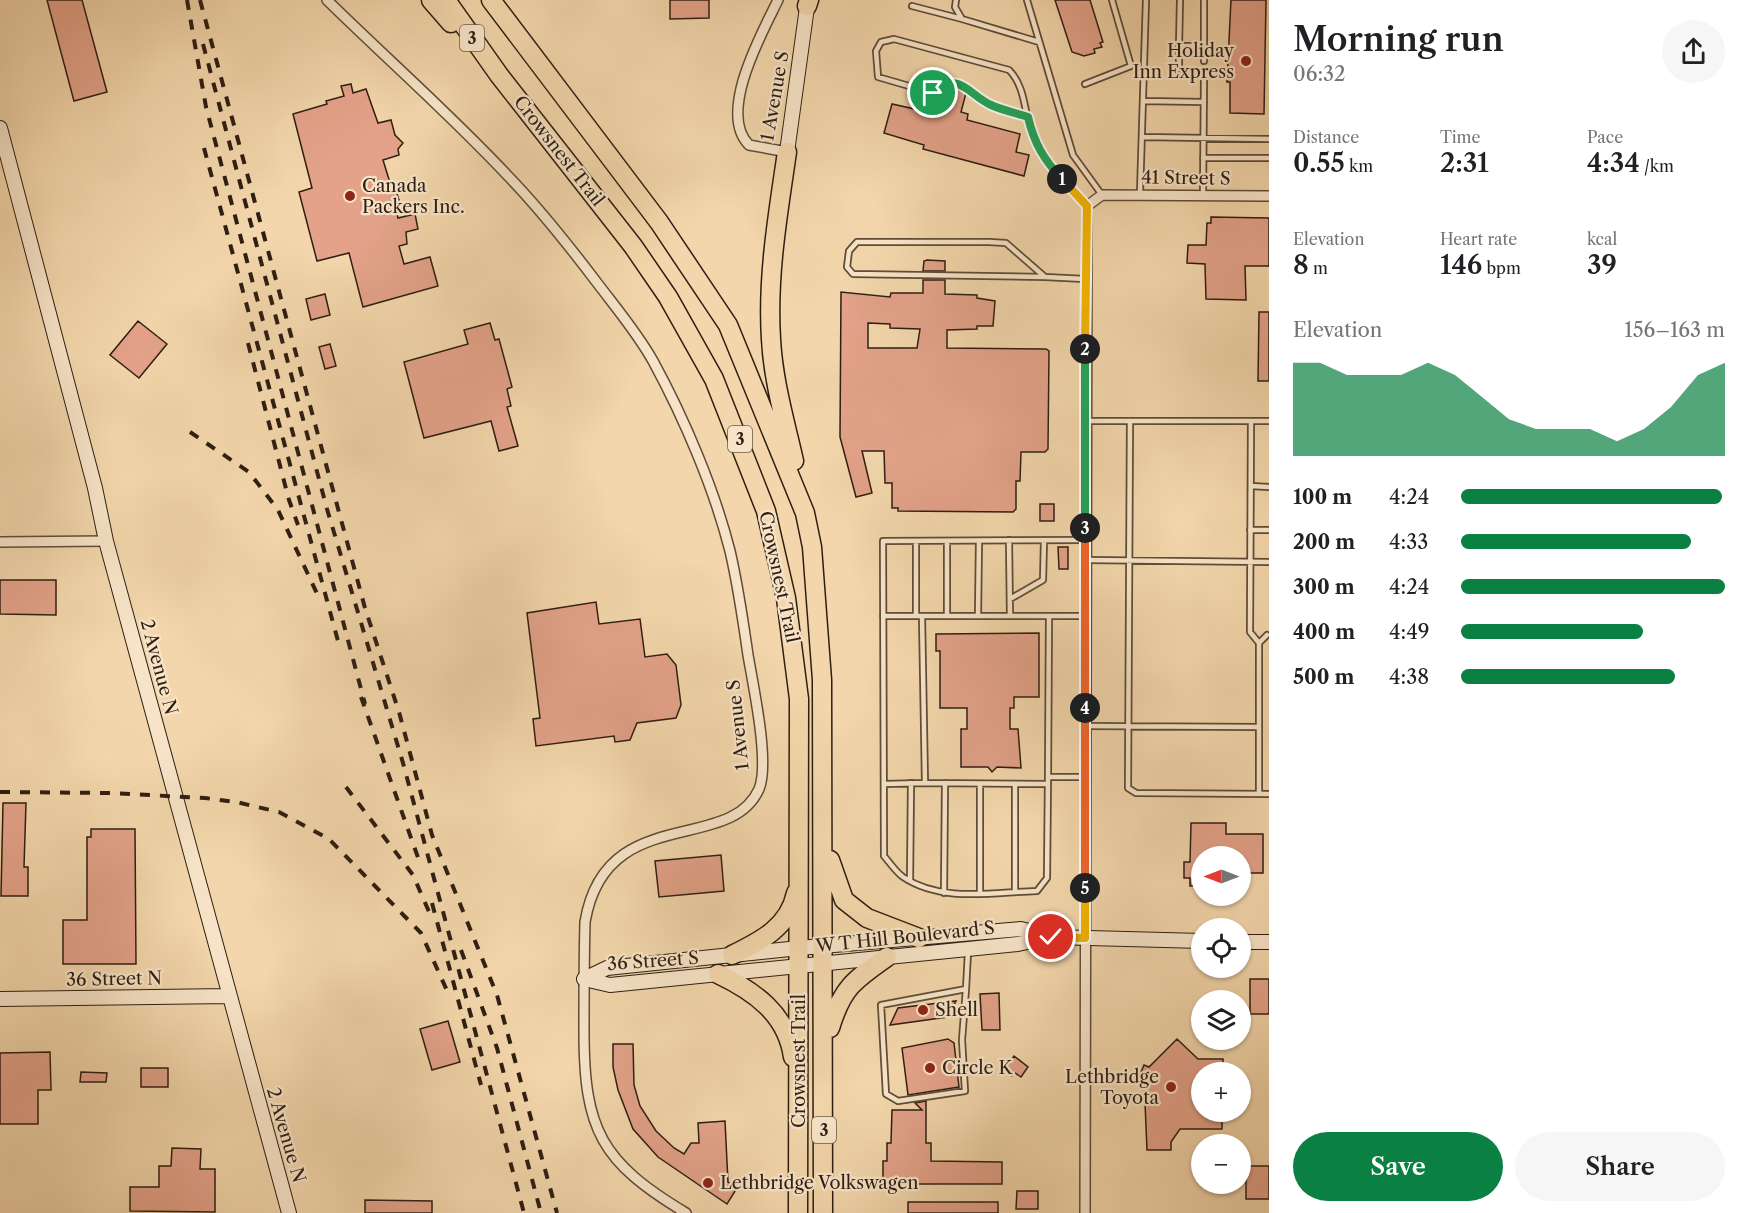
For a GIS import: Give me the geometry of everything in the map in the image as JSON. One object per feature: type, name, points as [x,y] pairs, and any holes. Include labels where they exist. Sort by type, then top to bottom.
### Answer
[{"type":"highway","points":[[431,0],[499,75]]},
{"type":"highway","name":"Crowsnest Trail","points":[[446,0],[499,75],[597,199],[668,297],[714,379],[750,463],[766,511],[778,557],[793,644],[799,699],[801,759],[798,1213]]},
{"type":"highway","name":"Crowsnest Trail","points":[[490,0],[659,222],[728,326],[805,513],[812,547],[822,680],[823,1213]]},
{"type":"highway","points":[[787,152],[772,269],[771,342],[805,513]]},
{"type":"highway","points":[[823,838],[844,900],[867,918],[919,938]]},
{"type":"highway","points":[[732,955],[763,940],[779,926],[794,902],[800,870]]},
{"type":"highway","points":[[824,1047],[835,1009],[851,982],[887,957]]},
{"type":"highway","points":[[718,974],[765,1001],[784,1026],[793,1053],[799,1094]]},
{"type":"street","name":"1 Avenue S","points":[[327,0],[507,174],[588,270],[652,359],[703,470],[730,550],[749,660],[763,764],[760,786],[750,804],[737,813],[720,822],[646,841],[611,865],[597,885],[587,910],[584,1079],[594,1123],[621,1166],[651,1192],[686,1213]]},
{"type":"street","name":"1 Avenue S","points":[[778,0],[750,58],[740,98],[738,117],[739,130],[749,145],[787,152],[808,2]]},
{"type":"street","name":"2 Avenue N","points":[[0,128],[92,477],[106,541],[289,1213]]},
{"type":"street","name":"41 Street S","points":[[1102,195],[1140,193],[1269,196]]},
{"type":"street","points":[[1085,1213],[1085,279],[1087,206],[1102,195]]},
{"type":"street","points":[[0,542],[106,541]]},
{"type":"street","name":"W T Hill Boulevard S","points":[[824,954],[919,938],[1021,929],[1051,937],[1191,941]]},
{"type":"street","name":"W T Hill Boulevard S","points":[[824,954],[887,957],[1018,944],[1051,937]]},
{"type":"street","points":[[1251,942],[1269,942]]},
{"type":"street","points":[[799,956],[824,954]]},
{"type":"street","name":"36 Street S","points":[[584,979],[608,968],[732,955],[799,956]]},
{"type":"street","name":"36 Street S","points":[[584,979],[610,985],[718,974],[799,956]]},
{"type":"street","name":"36 Street N","points":[[0,999],[229,996]]},
{"type":"lane","points":[[956,0],[955,8],[962,19]]},
{"type":"lane","points":[[1027,0],[1073,155],[1102,195]]},
{"type":"lane","points":[[1112,0],[1131,66]]},
{"type":"lane","points":[[1140,193],[1146,0]]},
{"type":"lane","points":[[1179,69],[1180,0]]},
{"type":"lane","points":[[1204,0],[1204,61]]},
{"type":"lane","points":[[912,6],[1039,42]]},
{"type":"lane","points":[[1028,117],[990,105],[956,83],[944,84],[933,93],[878,77],[876,51],[880,42],[894,39],[1009,69],[1019,80],[1028,117],[1032,136],[1045,161],[1087,206]]},
{"type":"lane","points":[[1179,46],[1204,46]]},
{"type":"lane","points":[[1085,84],[1131,66],[1144,66]]},
{"type":"lane","points":[[1203,195],[1204,79]]},
{"type":"lane","points":[[1143,101],[1204,102]]},
{"type":"lane","points":[[1142,137],[1269,139]]},
{"type":"lane","points":[[1203,158],[1269,158]]},
{"type":"lane","points":[[1045,277],[1006,243],[989,242],[857,242],[849,251],[847,267],[853,274],[1085,279]]},
{"type":"lane","points":[[1085,421],[1269,421]]},
{"type":"lane","points":[[1130,421],[1128,788],[1136,793],[1269,794]]},
{"type":"lane","points":[[1251,421],[1250,632],[1259,644],[1259,794]]},
{"type":"lane","points":[[1251,486],[1269,487]]},
{"type":"lane","points":[[1250,530],[1269,530]]},
{"type":"lane","points":[[1009,540],[1010,616]]},
{"type":"lane","points":[[1010,599],[1043,580],[1044,540]]},
{"type":"lane","points":[[1049,616],[1047,878],[1037,891],[945,893],[929,891],[902,876],[884,856],[883,541],[1085,540]]},
{"type":"lane","points":[[916,541],[916,616]]},
{"type":"lane","points":[[947,541],[947,616]]},
{"type":"lane","points":[[978,616],[979,541]]},
{"type":"lane","points":[[1085,560],[1269,562]]},
{"type":"lane","points":[[883,616],[1085,616]]},
{"type":"lane","points":[[922,616],[924,783]]},
{"type":"lane","points":[[1259,644],[1267,635]]},
{"type":"lane","points":[[1085,726],[1259,727]]},
{"type":"lane","points":[[1048,777],[1085,777]]},
{"type":"lane","points":[[910,881],[911,783]]},
{"type":"lane","points":[[945,783],[945,893]]},
{"type":"lane","points":[[980,783],[980,893]]},
{"type":"lane","points":[[884,784],[1048,784]]},
{"type":"lane","points":[[1015,784],[1015,892]]},
{"type":"lane","points":[[966,989],[881,1005],[886,1094],[898,1101],[965,1091],[962,1040],[966,989],[968,949]]},
{"type":"building","points":[[47,0],[82,0],[107,92],[74,101]]},
{"type":"building","points":[[670,0],[709,0],[709,18],[670,19]]},
{"type":"building","points":[[1055,0],[1090,0],[1103,42],[1100,43],[1102,47],[1094,49],[1095,53],[1084,56],[1072,52]]},
{"type":"building","name":"Holiday Inn Express","points":[[1231,0],[1266,0],[1264,114],[1230,113],[1230,82],[1227,82]]},
{"type":"building","name":"Canada Packers Inc.","points":[[351,84],[353,93],[366,89],[378,123],[391,120],[395,135],[403,143],[398,149],[399,155],[383,160],[391,186],[394,185],[399,200],[394,201],[398,218],[415,214],[418,229],[406,232],[407,244],[399,246],[404,264],[430,257],[438,286],[363,307],[349,253],[317,261],[299,192],[312,188],[293,114],[327,104],[326,101],[344,96],[341,86]]},
{"type":"building","points":[[956,88],[966,93],[961,112],[968,114],[967,120],[1020,134],[1016,152],[1029,155],[1024,176],[923,149],[924,145],[884,133],[892,104],[937,114],[939,108],[944,109],[949,89]]},
{"type":"building","points":[[1211,217],[1269,218],[1269,266],[1245,266],[1246,300],[1206,299],[1205,264],[1187,263],[1188,245],[1206,245],[1207,223],[1211,223]]},
{"type":"building","points":[[924,261],[945,261],[945,271],[923,271]]},
{"type":"building","points":[[923,280],[945,280],[945,294],[977,295],[977,298],[995,301],[993,326],[947,330],[947,348],[1046,349],[1049,351],[1048,449],[1045,452],[1021,452],[1020,481],[1016,481],[1016,509],[1013,512],[898,511],[898,508],[892,508],[892,483],[885,483],[884,451],[862,451],[872,493],[856,497],[840,437],[841,292],[890,297],[891,293],[923,293]],"holes":[[[868,323],[890,324],[890,328],[920,329],[917,348],[868,348]]]},
{"type":"building","points":[[325,294],[330,315],[311,320],[306,299]]},
{"type":"building","points":[[1259,312],[1269,312],[1269,381],[1258,381]]},
{"type":"building","points":[[138,321],[167,344],[139,378],[110,355]]},
{"type":"building","points":[[490,323],[495,340],[499,339],[512,387],[507,389],[511,406],[507,407],[518,446],[499,451],[491,421],[424,438],[404,362],[468,344],[464,330]]},
{"type":"building","points":[[330,344],[336,366],[325,369],[319,347]]},
{"type":"building","points":[[1040,504],[1054,504],[1054,521],[1040,521]]},
{"type":"building","points":[[1058,547],[1068,547],[1068,569],[1059,569]]},
{"type":"building","points":[[0,580],[56,580],[56,615],[0,614]]},
{"type":"building","points":[[596,602],[599,624],[640,619],[645,657],[667,654],[676,665],[681,705],[676,718],[637,723],[630,740],[615,742],[614,736],[536,746],[533,719],[540,718],[527,613]]},
{"type":"building","points":[[1039,633],[1039,697],[1014,697],[1014,708],[1010,708],[1010,729],[1018,729],[1021,768],[997,767],[992,772],[988,767],[961,767],[961,729],[967,729],[967,708],[940,708],[940,651],[936,651],[936,634]]},
{"type":"building","points":[[3,803],[26,803],[24,867],[28,867],[28,896],[1,896]]},
{"type":"building","points":[[1191,823],[1226,823],[1226,834],[1263,834],[1263,873],[1251,873],[1251,846],[1191,846],[1191,886],[1190,878],[1184,878],[1184,862],[1190,862]]},
{"type":"building","points":[[91,829],[135,829],[136,964],[63,964],[63,920],[87,920],[87,837],[91,837]]},
{"type":"building","points":[[721,855],[724,891],[659,897],[655,861]]},
{"type":"building","points":[[1250,979],[1269,979],[1269,1014],[1251,1014]]},
{"type":"building","points":[[999,993],[1000,1030],[982,1030],[980,994]]},
{"type":"building","points":[[956,1001],[948,1017],[890,1025],[898,1008]]},
{"type":"building","points":[[448,1021],[460,1062],[432,1070],[420,1029]]},
{"type":"building","name":"Circle K","points":[[948,1039],[954,1043],[959,1087],[908,1095],[902,1048]]},
{"type":"building","points":[[1177,1039],[1198,1059],[1223,1059],[1223,1062],[1191,1062],[1191,1122],[1222,1122],[1222,1129],[1180,1129],[1171,1142],[1171,1150],[1147,1150],[1144,1079],[1139,1077],[1144,1065],[1149,1067]]},
{"type":"building","points":[[613,1044],[633,1044],[634,1085],[640,1106],[656,1131],[674,1148],[684,1154],[691,1143],[699,1143],[698,1123],[725,1121],[728,1182],[737,1188],[727,1204],[658,1157],[633,1129],[618,1090],[613,1067]]},
{"type":"building","points":[[50,1052],[51,1090],[38,1090],[38,1124],[0,1124],[0,1053]]},
{"type":"building","points":[[1014,1056],[1028,1067],[1021,1077],[1015,1073],[1012,1076],[1004,1070]]},
{"type":"building","points":[[141,1068],[168,1068],[168,1087],[141,1087]]},
{"type":"building","points":[[81,1072],[107,1073],[106,1082],[80,1082]]},
{"type":"building","points":[[926,1101],[926,1143],[931,1143],[931,1161],[1002,1162],[1002,1184],[883,1184],[883,1161],[887,1161],[887,1143],[891,1143],[892,1110],[922,1110],[915,1103]]},
{"type":"building","points":[[172,1148],[201,1149],[200,1169],[215,1169],[215,1212],[130,1211],[130,1187],[159,1187],[159,1166],[171,1166]]},
{"type":"building","points":[[1251,1166],[1269,1166],[1269,1199],[1246,1199],[1246,1194],[1251,1194]]},
{"type":"building","points":[[1017,1191],[1038,1191],[1038,1209],[1016,1209]]},
{"type":"building","points":[[365,1200],[432,1201],[432,1213],[365,1213]]},
{"type":"building","points":[[908,1202],[998,1202],[998,1213],[908,1213]]},
{"type":"railway","points":[[187,0],[206,107],[365,704]]},
{"type":"railway","points":[[200,0],[365,608],[399,712],[432,835],[497,995],[557,1213]]},
{"type":"railway","points":[[203,44],[327,509],[403,763],[524,1213]]},
{"type":"railway","points":[[204,148],[338,641]]},
{"type":"railway","points":[[248,343],[289,500],[298,525]]},
{"type":"railway","points":[[190,432],[249,472],[278,510],[320,600]]},
{"type":"railway","points":[[361,697],[421,866]]},
{"type":"railway","points":[[346,787],[413,875],[430,914]]},
{"type":"railway","points":[[0,792],[110,793],[205,798],[236,802],[279,812],[329,839],[421,933],[449,995]]},
{"type":"railway","points":[[432,903],[481,1085]]},
{"type":"railway","points":[[461,950],[497,1048],[541,1213]]},
{"type":"place","name":"Holiday Inn Express","points":[[1246,61]]},
{"type":"place","name":"Canada Packers Inc.","points":[[350,196]]},
{"type":"place","name":"Shell","points":[[923,1010]]},
{"type":"place","name":"Circle K","points":[[930,1068]]},
{"type":"place","name":"Lethbridge Toyota","points":[[1171,1087]]},
{"type":"place","name":"Lethbridge Volkswagen","points":[[708,1183]]},
{"type":"route","points":[[933,93],[944,84],[956,83],[970,89],[990,105],[1028,117],[1032,136],[1045,161],[1087,206],[1085,264],[1085,938],[1051,937]]}]
